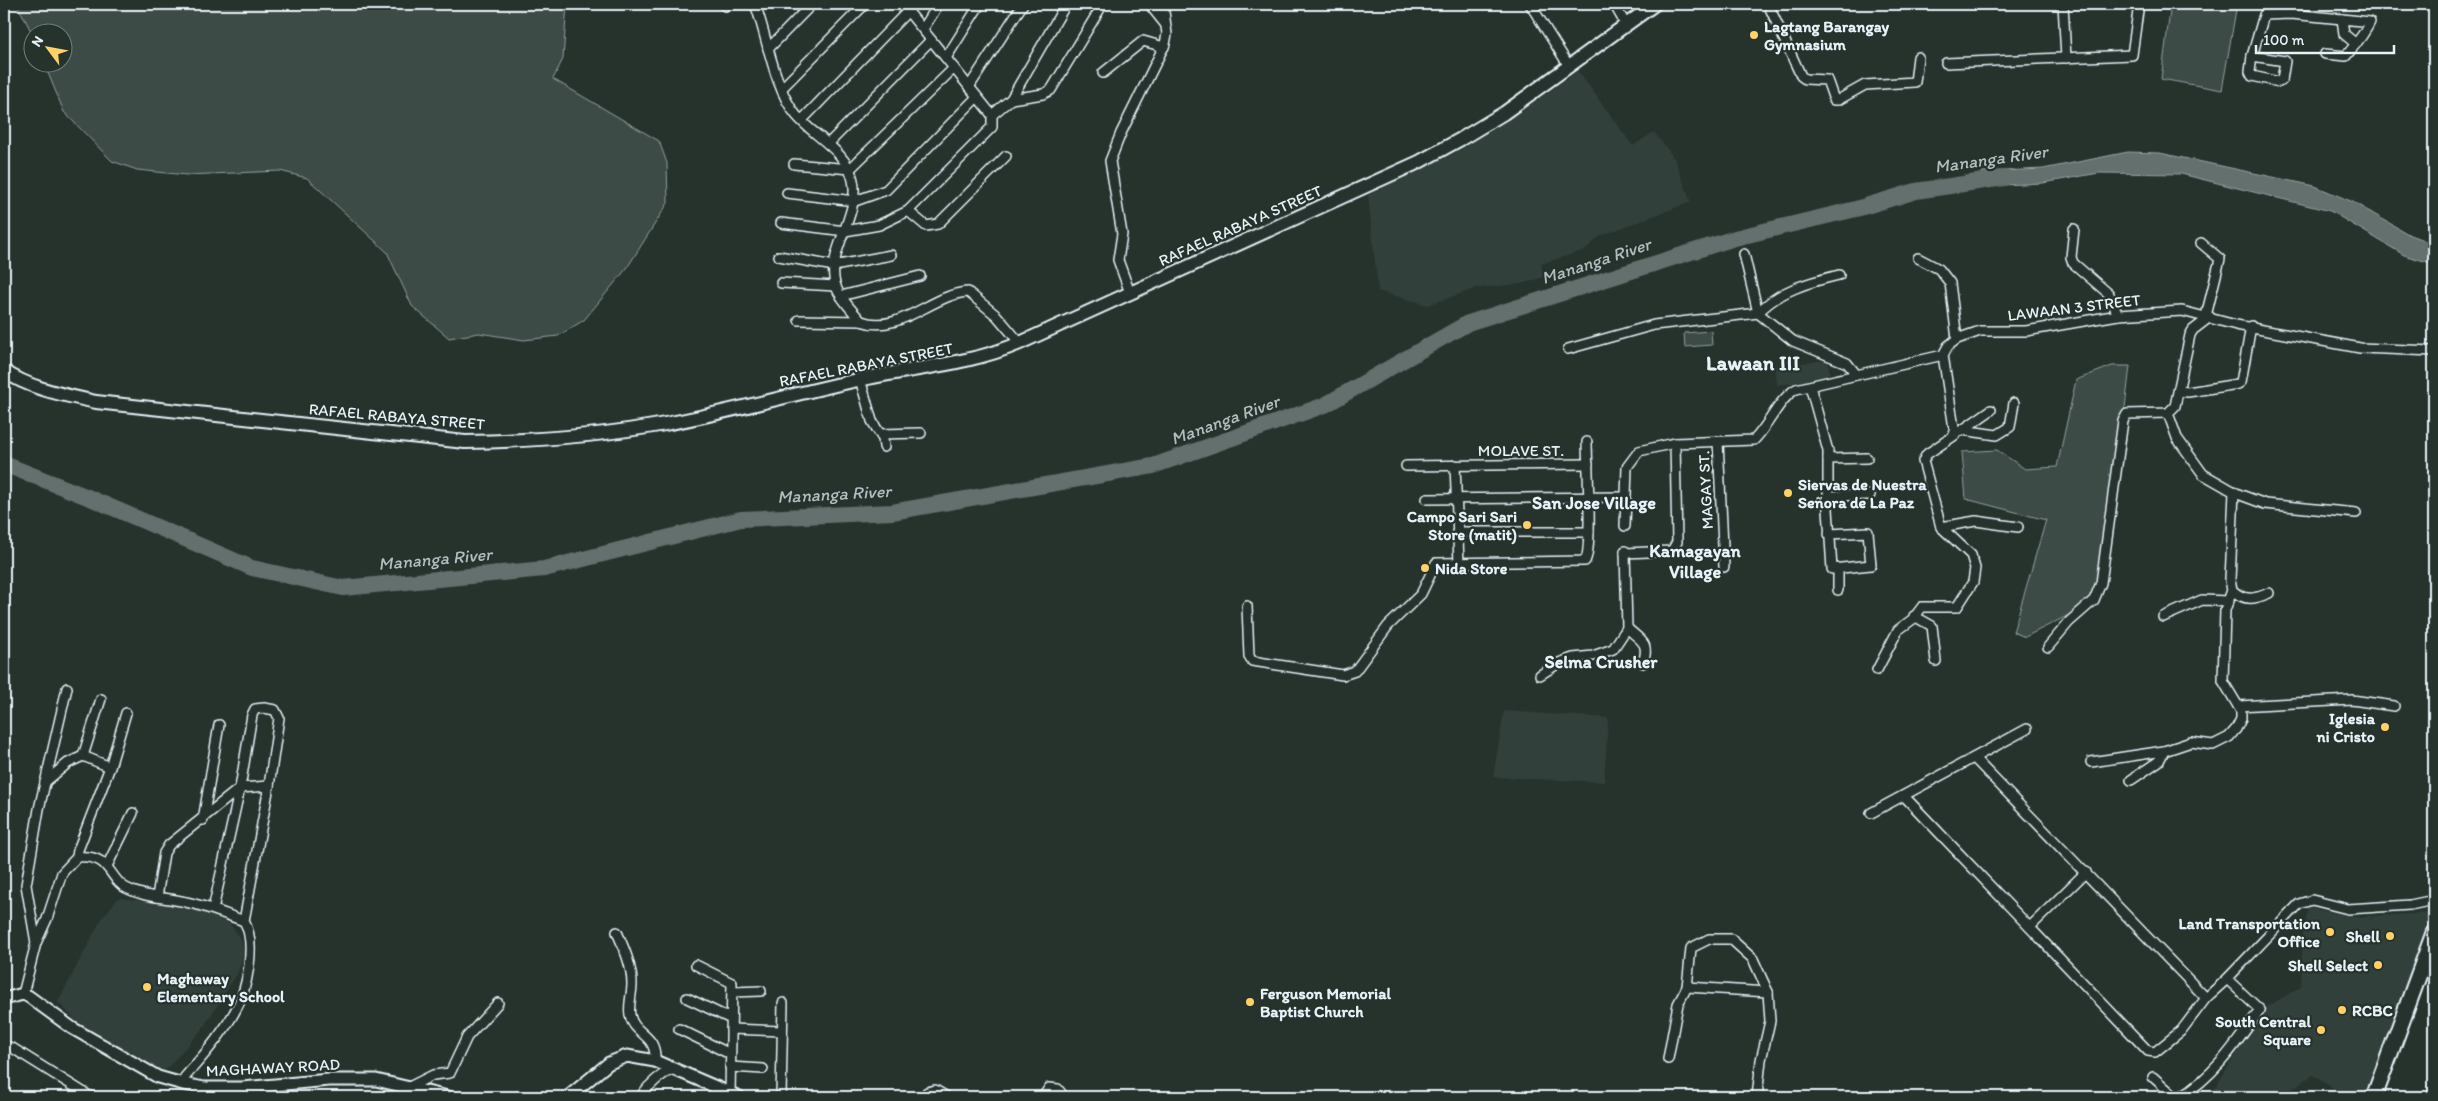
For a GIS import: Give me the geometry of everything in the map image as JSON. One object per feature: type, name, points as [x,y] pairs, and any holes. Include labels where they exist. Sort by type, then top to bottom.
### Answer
[{"type":"main road","name":"RAFAEL RABAYA STREET","points":[[4,371],[14,378],[53,392],[96,402],[465,442],[522,441],[621,431],[666,423],[860,379],[954,363],[1020,343],[1419,162],[1504,113],[1655,4]]},
{"type":"main road","points":[[2374,1097],[2434,933]]},
{"type":"street","points":[[768,49],[812,4]]},
{"type":"street","points":[[782,88],[865,4]]},
{"type":"street","points":[[781,223],[845,231],[878,225],[908,211],[992,127],[992,116],[902,4]]},
{"type":"street","points":[[946,58],[980,4]]},
{"type":"street","points":[[970,87],[1022,4]]},
{"type":"street","points":[[992,116],[1011,99],[1066,4]]},
{"type":"street","points":[[1011,99],[1043,94],[1051,90],[1102,4]]},
{"type":"street","points":[[1149,4],[1165,24]]},
{"type":"street","points":[[1130,293],[1118,260],[1122,234],[1110,161],[1121,133],[1164,47],[1167,34],[1163,4]]},
{"type":"street","points":[[1530,4],[1569,66]]},
{"type":"street","points":[[1614,4],[1626,25]]},
{"type":"street","points":[[1768,4],[1802,76],[1805,79],[1826,80],[1834,100],[1838,100],[1865,85],[1915,82],[1918,57]]},
{"type":"street","points":[[2063,4],[2066,58]]},
{"type":"street","points":[[2291,14],[2293,4]]},
{"type":"street","points":[[758,6],[768,49],[782,88],[796,115],[828,144],[850,169],[854,181],[855,201],[834,266],[836,286],[841,296],[861,321]]},
{"type":"street","points":[[923,29],[935,10]]},
{"type":"street","points":[[1946,63],[2132,54],[2138,11]]},
{"type":"street","points":[[802,120],[908,12]]},
{"type":"street","points":[[2252,56],[2264,15],[2291,14],[2370,22],[2346,56],[2325,54]]},
{"type":"street","points":[[2342,19],[2344,34],[2356,44]]},
{"type":"street","points":[[828,144],[931,40]]},
{"type":"street","points":[[1103,73],[1143,41],[1164,47]]},
{"type":"street","points":[[794,164],[850,169],[954,68]]},
{"type":"street","points":[[787,193],[855,201],[886,190],[977,97]]},
{"type":"street","points":[[908,211],[926,226],[938,224],[1006,156]]},
{"type":"street","points":[[2074,229],[2071,257],[2073,263],[2109,294],[2118,315]]},
{"type":"street","points":[[2048,647],[2069,622],[2094,600],[2101,583],[2123,421],[2127,414],[2168,413],[2175,406],[2190,334],[2208,316],[2220,259],[2201,243]]},
{"type":"street","points":[[1744,254],[1758,314],[1793,341],[1847,363],[1856,374]]},
{"type":"street","points":[[779,256],[834,266],[891,255]]},
{"type":"street","points":[[1918,258],[1939,269],[1950,283],[1957,339],[1948,346],[1943,356],[1958,432]]},
{"type":"street","points":[[1568,350],[1654,325],[1758,314],[1764,307],[1803,284],[1839,275]]},
{"type":"street","points":[[841,296],[920,276]]},
{"type":"street","points":[[781,284],[836,286]]},
{"type":"street","points":[[799,320],[861,321],[871,324],[882,324],[906,317],[959,292],[968,292],[997,316],[1020,343]]},
{"type":"street","name":"LAWAAN 3 STREET","points":[[1957,339],[1980,331],[2026,330],[2118,315],[2182,311],[2208,316],[2236,325],[2251,326],[2360,348],[2434,351]]},
{"type":"street","points":[[2179,391],[2188,392],[2242,382],[2251,326]]},
{"type":"street","points":[[1625,526],[1627,467],[1634,456],[1648,448],[1675,443],[1754,440],[1766,429],[1786,395],[1796,389],[1943,356]]},
{"type":"street","points":[[860,379],[872,421],[880,434],[884,447]]},
{"type":"street","points":[[1810,386],[1828,459],[1829,534],[1832,569],[1871,566],[1868,532],[1829,534]]},
{"type":"street","points":[[1958,432],[1997,435],[2010,427],[2014,403]]},
{"type":"street","points":[[1877,670],[1898,630],[1922,607],[1956,607],[1974,582],[1975,568],[1971,555],[1941,527],[1923,461],[1927,454],[1991,410]]},
{"type":"street","points":[[2168,413],[2177,438],[2203,474],[2234,492],[2265,504],[2356,512]]},
{"type":"street","points":[[880,434],[921,433]]},
{"type":"street","name":"MAGAY ST.","points":[[1718,441],[1724,567]]},
{"type":"street","points":[[1247,606],[1249,656],[1252,660],[1343,675],[1355,671],[1388,626],[1422,594],[1436,563],[1579,563],[1588,557],[1587,442]]},
{"type":"street","points":[[1540,675],[1559,663],[1573,658],[1593,656],[1613,649],[1627,628],[1625,552],[1672,551],[1677,542],[1675,443]]},
{"type":"street","points":[[1828,459],[1867,458]]},
{"type":"street","name":"MOLAVE ST.","points":[[1406,466],[1588,464]]},
{"type":"street","points":[[1455,465],[1459,563]]},
{"type":"street","points":[[2091,762],[2164,751],[2191,742],[2213,745],[2221,743],[2238,726],[2241,719],[2238,706],[2223,681],[2225,610],[2232,590],[2230,580],[2234,492]]},
{"type":"street","points":[[1828,496],[1870,495]]},
{"type":"street","points":[[1427,499],[1625,497]]},
{"type":"street","points":[[1941,527],[1976,521],[2018,527]]},
{"type":"street","points":[[1458,532],[1589,532]]},
{"type":"street","points":[[1838,569],[1838,590]]},
{"type":"street","points":[[2232,590],[2248,599],[2256,599],[2270,593]]},
{"type":"street","points":[[2163,617],[2202,600],[2229,601]]},
{"type":"street","points":[[1914,616],[1932,626],[1936,661]]},
{"type":"street","points":[[1627,628],[1645,643],[1647,651],[1643,663]]},
{"type":"street","points":[[36,943],[26,885],[46,782],[68,688]]},
{"type":"street","points":[[83,756],[101,699]]},
{"type":"street","points":[[2238,706],[2352,700],[2394,706]]},
{"type":"street","points":[[183,1084],[185,1077],[235,1012],[246,978],[250,956],[248,928],[244,921],[269,786],[279,718],[275,710],[255,709],[252,716],[240,788],[213,910]]},
{"type":"street","points":[[4,999],[23,994],[36,943],[47,919],[62,873],[77,857],[110,767],[126,713]]},
{"type":"street","points":[[203,820],[219,725]]},
{"type":"street","points":[[1871,813],[2027,729]]},
{"type":"street","points":[[2131,780],[2159,761],[2164,751]]},
{"type":"street","points":[[46,782],[68,763],[83,756],[110,767]]},
{"type":"street","points":[[1974,758],[2206,998]]},
{"type":"street","points":[[157,896],[164,853],[169,845],[203,820],[240,788],[269,786]]},
{"type":"street","points":[[1904,796],[2148,1052],[2155,1052],[2181,1031],[2206,998],[2227,979],[2299,904],[2312,900],[2348,909],[2410,905],[2434,900]]},
{"type":"street","points":[[107,866],[133,813]]},
{"type":"street","points":[[77,857],[98,860],[107,866],[124,888],[147,896],[157,896],[213,910],[244,921]]},
{"type":"street","points":[[2030,927],[2086,872]]},
{"type":"street","points":[[617,932],[629,962],[632,982],[630,1015],[634,1024],[650,1040],[656,1050],[655,1061]]},
{"type":"street","points":[[1668,1059],[1678,1004],[1687,987],[1691,948],[1708,939],[1731,939],[1753,960],[1768,992],[1770,1021],[1761,1060],[1757,1097]]},
{"type":"street","points":[[696,965],[732,983],[730,1067],[734,1095]]},
{"type":"street","points":[[2153,1077],[2174,1095],[2180,1097],[2196,1087],[2230,1053],[2260,1010],[2227,979]]},
{"type":"street","points":[[1687,987],[1768,992]]},
{"type":"street","points":[[732,992],[761,991]]},
{"type":"street","name":"MAGHAWAY ROAD","points":[[23,994],[81,1033],[158,1077],[183,1084],[204,1088],[242,1088],[329,1080],[376,1080],[448,1097]]},
{"type":"street","points":[[687,998],[731,1024],[782,1031]]},
{"type":"street","points":[[407,1088],[433,1075],[450,1073],[467,1036],[498,1003]]},
{"type":"street","points":[[782,1097],[783,1004]]},
{"type":"street","points":[[678,1029],[730,1054]]},
{"type":"street","points":[[4,1045],[14,1049],[91,1097]]},
{"type":"street","points":[[568,1097],[609,1063],[627,1056],[655,1061],[734,1095]]},
{"type":"street","points":[[730,1067],[763,1069]]},
{"type":"street","points":[[640,1097],[664,1073],[673,1069]]},
{"type":"street","points":[[1043,1097],[1049,1088],[1058,1089],[1064,1097]]},
{"type":"street","points":[[924,1097],[927,1092],[934,1090],[947,1097]]},
{"type":"shaded area","points":[[17,4],[567,4],[563,59],[553,79],[659,141],[667,163],[668,203],[627,268],[584,320],[558,336],[524,340],[479,333],[449,338],[412,306],[387,252],[307,178],[280,171],[187,175],[137,170],[112,161],[64,112],[48,72],[72,72],[72,22],[26,22]]},
{"type":"shaded area","points":[[2171,4],[2237,4],[2222,90],[2161,79]]},
{"type":"shaded area","points":[[1578,71],[1633,146],[1654,132],[1674,158],[1691,202],[1600,236],[1585,250],[1541,264],[1544,277],[1521,284],[1477,288],[1428,305],[1378,291],[1368,195],[1460,150],[1505,122]]},
{"type":"shaded area","points":[[2128,152],[2160,153],[2315,186],[2353,202],[2410,235],[2434,244],[2434,264],[2404,255],[2330,211],[2181,174],[2099,173],[2043,183],[1983,186],[1982,172],[2043,169]]},
{"type":"shaded area","points":[[1711,331],[1712,345],[1685,347],[1684,333]]},
{"type":"shaded area","points":[[1828,360],[1830,378],[1777,385],[1775,366]]},
{"type":"shaded area","points":[[2112,366],[2130,366],[2105,576],[2099,600],[2025,637],[2013,632],[2046,520],[1966,499],[1962,452],[1997,450],[2025,469],[2057,467],[2076,380]]},
{"type":"shaded area","points":[[1504,711],[1608,718],[1604,782],[1493,777]]},
{"type":"shaded area","name":"Maghaway Elementary School","points":[[118,898],[164,903],[202,910],[230,924],[240,937],[245,952],[238,972],[203,1028],[163,1073],[79,1024],[58,1002],[102,918]]},
{"type":"shaded area","name":"South Central Square","points":[[2309,908],[2362,918],[2372,915],[2370,922],[2373,916],[2430,913],[2370,1097],[2345,1097],[2313,1075],[2286,1093],[2275,1097],[2209,1097],[2265,1008],[2301,987],[2303,930]]},
{"type":"waterway","name":"Mananga River","points":[[4,464],[90,498],[252,568],[343,588],[544,569],[741,519],[892,512],[1153,466],[1325,405],[1468,323],[1735,238],[1856,209],[1916,191],[2004,178]]},
{"type":"place","name":"Lagtang Barangay Gymnasium","points":[[1754,35]]},
{"type":"place","name":"Siervas de Nuestra Señora de La Paz","points":[[1788,493]]},
{"type":"place","name":"Campo Sari Sari Store (matit)","points":[[1527,525]]},
{"type":"place","name":"Nida Store","points":[[1425,568]]},
{"type":"place","name":"Iglesia ni Cristo","points":[[2385,727]]},
{"type":"place","name":"Land Transportation Office","points":[[2330,932]]},
{"type":"place","name":"Shell","points":[[2390,936]]},
{"type":"place","name":"Shell Select","points":[[2378,965]]},
{"type":"place","name":"Maghaway Elementary School","points":[[147,987]]},
{"type":"place","name":"Ferguson Memorial Baptist Church","points":[[1250,1002]]},
{"type":"place","name":"RCBC","points":[[2342,1010]]},
{"type":"place","name":"South Central Square","points":[[2321,1030]]},
{"type":"district","name":"Lawaan III","points":[[1753,363]]},
{"type":"district","name":"San Jose Village","points":[[1594,503]]},
{"type":"district","name":"Kamagayan Village","points":[[1695,561]]},
{"type":"district","name":"Selma Crusher","points":[[1601,662]]}]
